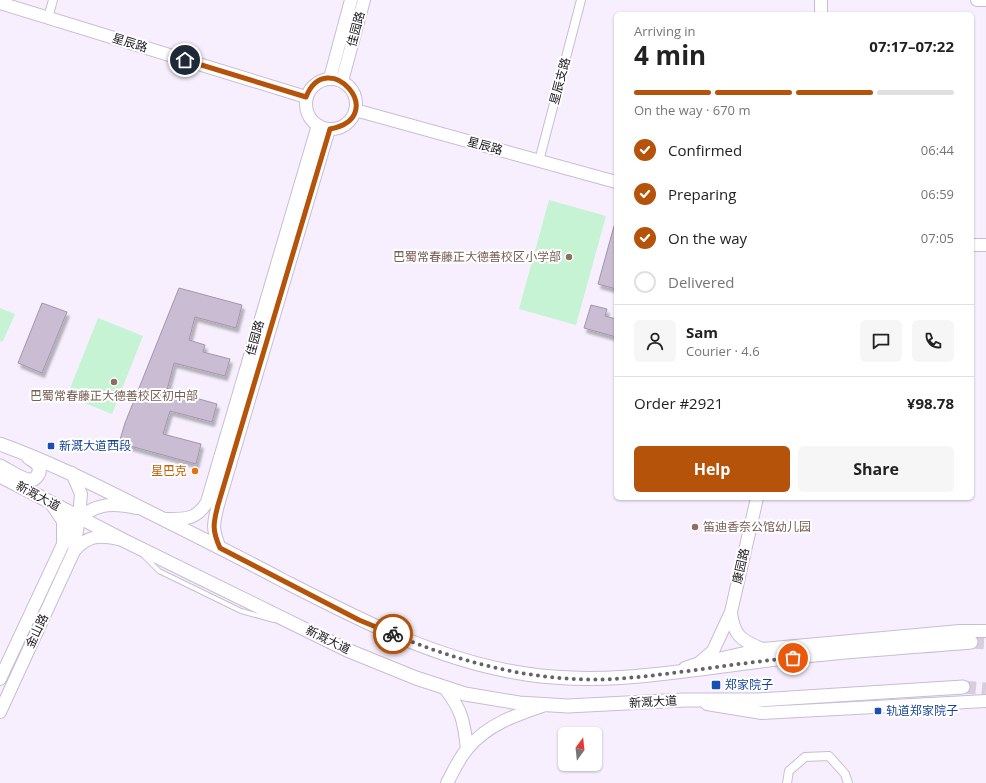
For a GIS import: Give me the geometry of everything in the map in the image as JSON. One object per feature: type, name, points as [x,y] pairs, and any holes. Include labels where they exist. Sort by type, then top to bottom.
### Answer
[{"type":"main road","name":"佳园路","points":[[330,78],[351,0]]},
{"type":"main road","name":"佳园路","points":[[342,81],[364,0]]},
{"type":"main road","points":[[821,12],[822,0]]},
{"type":"main road","points":[[977,0],[986,0]]},
{"type":"main road","name":"星辰路","points":[[0,3],[306,97]]},
{"type":"main road","points":[[330,78],[342,81],[355,96],[355,110],[347,123],[340,127],[324,127],[313,121],[306,110],[306,97],[313,86],[330,78]]},
{"type":"main road","name":"星辰路","points":[[355,110],[614,181]]},
{"type":"main road","name":"佳园路","points":[[163,519],[183,519],[193,516],[202,510],[207,502],[324,127]]},
{"type":"main road","name":"佳园路","points":[[220,548],[214,534],[213,524],[324,127]]},
{"type":"main road","points":[[974,245],[986,245]]},
{"type":"main road","points":[[0,444],[72,473],[359,620],[425,648],[474,662],[525,674],[569,679],[611,679],[669,674],[763,660],[971,642]]},
{"type":"main road","points":[[0,466],[26,480],[32,480],[37,477],[40,471],[39,466],[18,450]]},
{"type":"main road","points":[[72,473],[81,494],[80,517],[74,551]]},
{"type":"main road","name":"新溉大道","points":[[0,476],[127,542],[347,650],[416,678],[444,687],[498,700],[568,706],[684,700],[758,700],[963,687]]},
{"type":"main road","name":"康园路","points":[[731,612],[757,500]]},
{"type":"main road","points":[[50,502],[63,521],[64,531],[62,546]]},
{"type":"main road","points":[[80,517],[90,510],[109,504],[145,510]]},
{"type":"main road","name":"金山路","points":[[0,679],[72,525],[80,517]]},
{"type":"main road","points":[[74,551],[86,539],[94,537],[127,542]]},
{"type":"main road","name":"金山路","points":[[0,712],[74,551]]},
{"type":"main road","points":[[731,612],[733,628],[738,636],[748,643],[762,649]]},
{"type":"main road","points":[[700,662],[713,651],[731,612]]},
{"type":"main road","points":[[669,674],[700,662],[762,649],[960,631],[986,631]]},
{"type":"main road","points":[[960,631],[986,636]]},
{"type":"main road","points":[[444,687],[457,704],[464,720],[467,749]]},
{"type":"main road","points":[[965,701],[986,697]]},
{"type":"main road","name":"新溉大道","points":[[684,700],[762,713],[986,701]]},
{"type":"main road","points":[[447,783],[467,749],[491,727],[515,715],[547,705]]},
{"type":"street","points":[[48,18],[53,0]]},
{"type":"street","name":"星辰支路","points":[[539,161],[581,0]]},
{"type":"street","points":[[787,783],[789,771],[805,757],[829,756],[845,774],[848,783]]},
{"type":"green space","points":[[549,200],[606,216],[576,325],[519,309]]},
{"type":"green space","points":[[0,308],[15,314],[3,341],[0,342]]},
{"type":"green space","points":[[98,318],[143,336],[112,414],[67,396]]},
{"type":"building","points":[[614,226],[614,288],[598,284]]},
{"type":"building","points":[[179,288],[242,305],[236,328],[195,317],[189,340],[205,345],[203,352],[230,359],[225,376],[174,363],[167,390],[217,404],[212,422],[170,411],[163,434],[201,444],[196,464],[119,443],[125,423]]},
{"type":"building","points":[[42,303],[67,312],[42,373],[18,363]]},
{"type":"building","points":[[591,305],[607,309],[605,316],[614,318],[614,336],[584,328]]},
{"type":"tunnel","points":[[971,642],[986,643]]},
{"type":"tunnel","points":[[963,687],[986,689]]},
{"type":"way so far","points":[[393,634],[425,648],[474,662],[525,674],[569,679],[611,679],[669,674],[763,660],[793,658]]},
{"type":"place","name":"巴蜀常春藤正大德善校区小学部","points":[[569,257]]},
{"type":"place","name":"巴蜀常春藤正大德善校区初中部","points":[[114,382]]},
{"type":"place","name":"新溉大道西段","points":[[51,446]]},
{"type":"place","name":"星巴克","points":[[195,471]]},
{"type":"place","name":"笛迪香奈公馆幼儿园","points":[[695,527]]},
{"type":"place","name":"郑家院子","points":[[716,685]]},
{"type":"place","name":"轨道郑家院子","points":[[878,711]]},
{"type":"route","points":[[185,60],[306,97],[313,86],[325,79],[330,78],[342,81],[355,96],[355,110],[352,117],[347,123],[340,127],[330,129],[213,524],[214,534],[220,548],[359,620],[393,634]]}]
